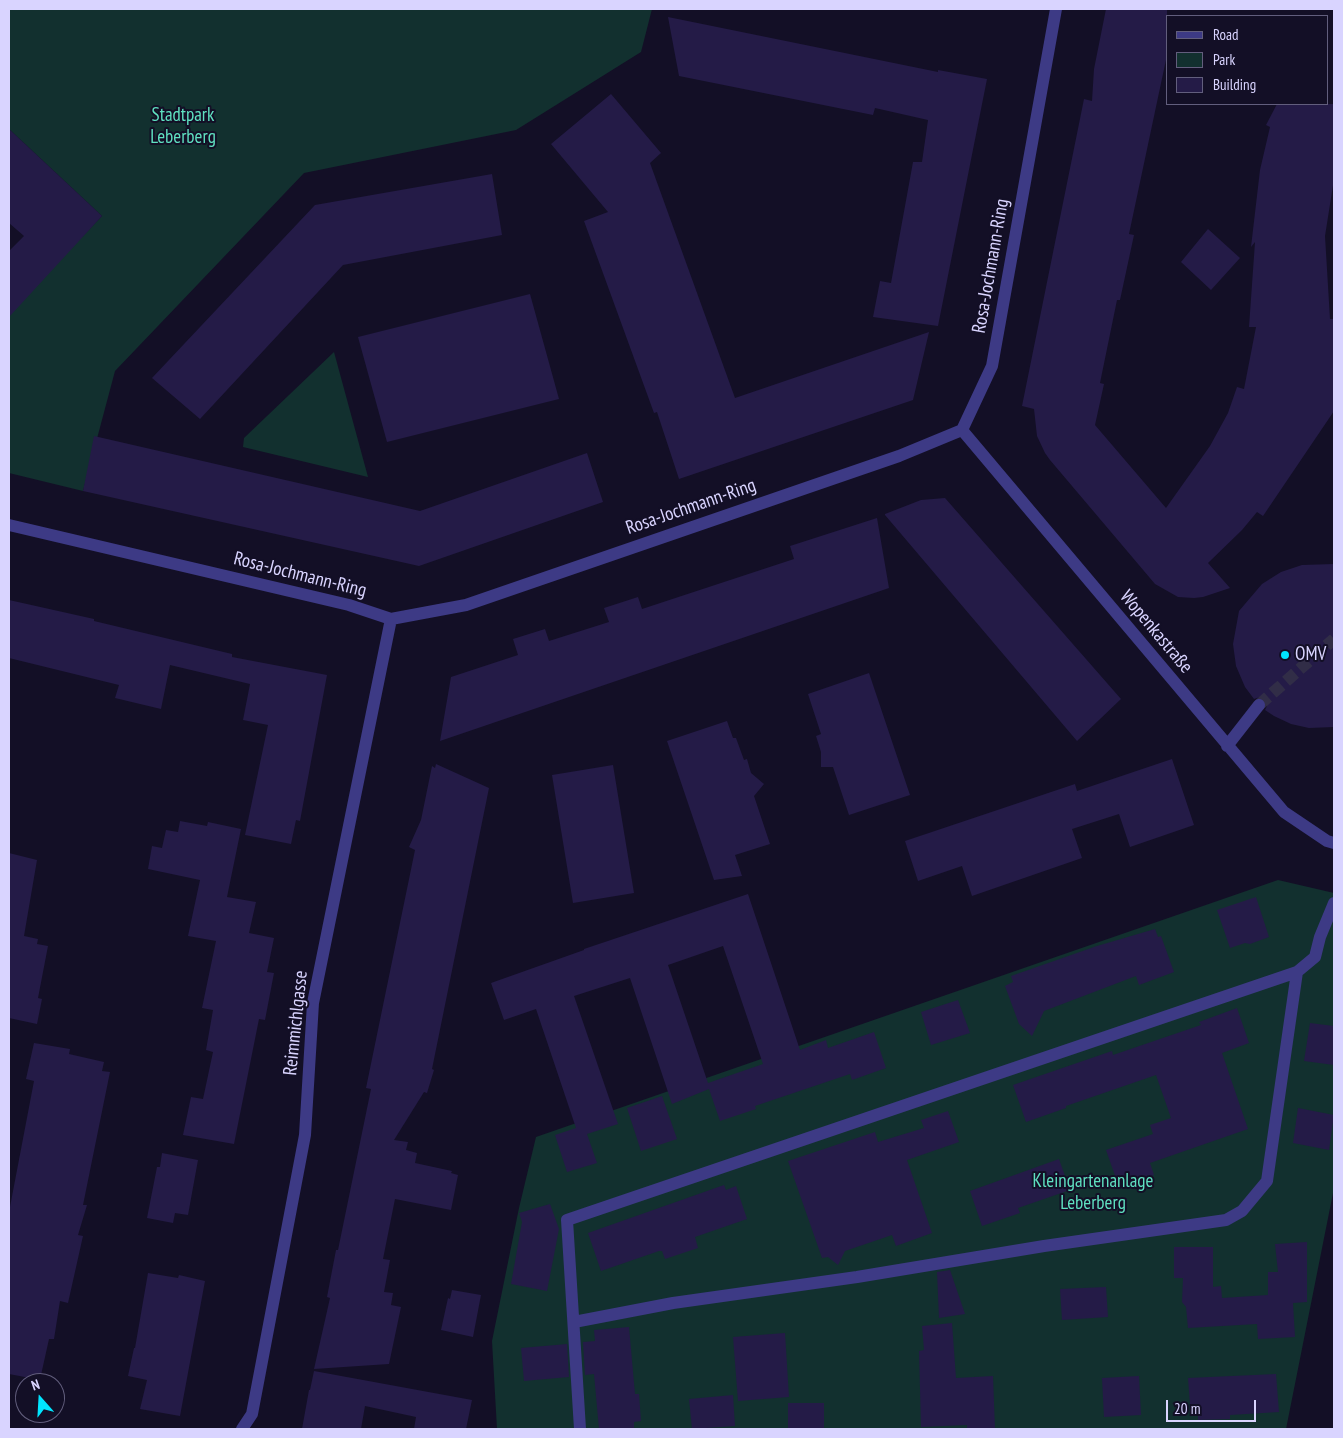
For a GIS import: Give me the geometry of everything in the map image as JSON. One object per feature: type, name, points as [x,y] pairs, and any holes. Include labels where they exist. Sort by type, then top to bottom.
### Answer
[{"type":"street","name":"Rosa-Jochmann-Ring","points":[[9,525],[349,605],[391,619],[466,605],[899,456],[962,430],[992,366],[1056,9]]},
{"type":"street","name":"Wopenkastraße","points":[[962,430],[1284,812],[1327,841],[1334,843]]},
{"type":"street","name":"Reimmichlgasse","points":[[242,1429],[252,1414],[305,1135],[313,1003],[391,619]]},
{"type":"street","points":[[1227,746],[1259,705]]},
{"type":"street","points":[[580,1429],[567,1220],[1296,972],[1315,957],[1320,937],[1334,903]]},
{"type":"street","points":[[574,1322],[673,1303],[857,1277],[1044,1246],[1226,1220],[1242,1211],[1267,1181],[1296,972]]},
{"type":"green space","name":"Stadtpark Leberberg","points":[[9,9],[652,9],[641,52],[516,130],[304,173],[115,371],[83,491],[9,473],[9,313],[102,216],[9,129]]},
{"type":"green space","points":[[334,352],[368,477],[243,447],[244,438]]},
{"type":"green space","name":"Kleingartenanlage Leberberg","points":[[1278,880],[1334,893],[1334,1188],[1286,1429],[497,1429],[492,1341],[519,1208],[536,1137]]},
{"type":"building","points":[[1106,9],[1167,9],[1166,60],[1129,234],[1134,235],[1120,300],[1117,300],[1100,383],[1104,384],[1095,425],[1166,508],[1210,446],[1228,413],[1237,387],[1244,389],[1256,327],[1249,327],[1255,242],[1251,247],[1260,170],[1270,127],[1266,125],[1276,105],[1334,104],[1334,179],[1325,236],[1330,319],[1334,319],[1334,411],[1263,516],[1257,512],[1242,530],[1208,563],[1230,588],[1203,597],[1178,597],[1155,584],[1050,460],[1037,436],[1034,409],[1022,406],[1084,99],[1092,101],[1094,69]]},
{"type":"building","points":[[668,17],[938,72],[938,70],[987,79],[938,326],[873,317],[880,281],[891,283],[913,162],[922,162],[928,120],[875,108],[873,115],[679,76]]},
{"type":"building","points":[[611,94],[661,153],[650,163],[735,398],[929,332],[913,400],[679,479],[657,412],[654,413],[584,221],[608,212],[551,144]]},
{"type":"building","points":[[9,129],[102,216],[9,317],[9,251],[24,236],[9,223]]},
{"type":"building","points":[[492,174],[502,235],[343,265],[200,419],[152,378],[315,205]]},
{"type":"building","points":[[1208,229],[1240,258],[1211,290],[1181,262]]},
{"type":"building","points":[[530,294],[559,399],[387,442],[358,337]]},
{"type":"building","points":[[94,436],[420,511],[587,453],[603,502],[419,566],[83,491]]},
{"type":"building","points":[[945,498],[1121,699],[1077,741],[885,515],[921,500]]},
{"type":"building","points":[[877,518],[889,588],[440,741],[451,677],[518,655],[513,639],[545,629],[549,641],[609,622],[604,608],[638,597],[642,609],[794,559],[790,546]]},
{"type":"building","name":"OMV","points":[[1334,564],[1334,727],[1309,728],[1291,724],[1274,716],[1265,710],[1267,706],[1264,699],[1260,697],[1254,699],[1245,687],[1236,666],[1233,644],[1239,611],[1262,584],[1281,572],[1302,565]]},
{"type":"building","points":[[9,600],[94,619],[94,621],[232,654],[232,657],[327,675],[300,821],[296,820],[291,844],[245,835],[268,725],[243,720],[250,684],[170,665],[161,709],[115,698],[119,685],[9,658]]},
{"type":"building","points":[[869,673],[910,795],[849,815],[833,767],[821,767],[821,752],[816,736],[821,734],[808,694]]},
{"type":"building","points":[[727,721],[744,760],[747,759],[751,773],[764,784],[754,796],[770,844],[735,855],[742,876],[714,880],[667,741]]},
{"type":"building","points":[[1172,759],[1194,825],[1130,847],[1119,814],[1072,829],[1082,858],[972,896],[962,866],[918,881],[905,841],[1075,784],[1077,791]]},
{"type":"building","points":[[436,764],[489,788],[432,1069],[434,1070],[427,1093],[424,1092],[394,1140],[408,1142],[406,1150],[417,1153],[415,1163],[452,1171],[451,1173],[458,1175],[451,1210],[395,1199],[383,1259],[390,1260],[384,1292],[393,1293],[391,1305],[401,1307],[389,1364],[314,1369],[330,1298],[327,1297],[336,1250],[338,1250],[371,1089],[366,1088],[415,850],[409,847],[421,820],[432,766],[435,768]]},
{"type":"building","points":[[613,765],[634,893],[573,903],[552,775]]},
{"type":"building","points":[[180,821],[207,826],[208,822],[241,829],[227,897],[256,902],[249,933],[274,938],[267,972],[274,973],[265,1020],[259,1019],[234,1144],[183,1135],[191,1097],[203,1099],[213,1052],[206,1050],[213,1010],[202,1008],[216,941],[188,936],[200,880],[148,869],[152,846],[162,848],[166,830],[178,832]]},
{"type":"building","points":[[9,853],[37,860],[24,936],[38,939],[37,944],[48,946],[38,998],[42,999],[37,1024],[9,1018]]},
{"type":"building","points":[[748,894],[800,1050],[826,1040],[828,1048],[874,1032],[886,1068],[852,1080],[850,1074],[755,1106],[756,1109],[720,1121],[709,1089],[672,1104],[630,978],[574,996],[618,1124],[587,1134],[597,1163],[567,1172],[555,1135],[576,1128],[536,1009],[504,1020],[491,983],[584,949]],"holes":[[[723,946],[763,1064],[708,1083],[668,965]]]},
{"type":"building","points":[[1256,897],[1269,937],[1250,944],[1245,943],[1230,948],[1217,910]]},
{"type":"building","points":[[1155,929],[1158,937],[1161,936],[1174,972],[1139,985],[1136,976],[1044,1011],[1032,1036],[1019,1024],[1005,986],[1013,982],[1011,976],[1097,946]]},
{"type":"building","points":[[958,1000],[970,1033],[931,1045],[921,1012]]},
{"type":"building","points":[[1237,1008],[1249,1043],[1222,1053],[1248,1129],[1150,1163],[1154,1175],[1119,1187],[1106,1150],[1153,1134],[1150,1125],[1171,1118],[1156,1075],[1026,1122],[1013,1085],[1112,1051],[1113,1055],[1201,1025],[1199,1022]]},
{"type":"building","points":[[1310,1023],[1334,1026],[1334,1065],[1304,1061]]},
{"type":"building","points":[[34,1043],[70,1049],[69,1054],[104,1062],[102,1071],[110,1072],[83,1205],[87,1205],[78,1235],[83,1236],[68,1303],[60,1301],[54,1339],[49,1339],[41,1373],[15,1373],[15,1375],[9,1374],[9,1212],[34,1081],[26,1079]]},
{"type":"building","points":[[662,1096],[677,1139],[641,1151],[627,1108]]},
{"type":"building","points":[[1298,1108],[1334,1115],[1329,1150],[1293,1143]]},
{"type":"building","points":[[948,1111],[959,1142],[907,1160],[932,1233],[896,1246],[892,1235],[845,1251],[838,1265],[828,1257],[822,1258],[788,1161],[875,1132],[878,1142],[924,1128],[921,1120]]},
{"type":"building","points":[[162,1153],[198,1160],[188,1215],[175,1213],[173,1223],[147,1218],[157,1167],[160,1167]]},
{"type":"building","points":[[1059,1159],[1070,1190],[1018,1208],[1020,1213],[982,1226],[970,1191]]},
{"type":"building","points":[[724,1185],[726,1190],[736,1186],[747,1219],[695,1237],[698,1248],[665,1259],[662,1251],[659,1251],[601,1271],[588,1233]]},
{"type":"building","points":[[550,1204],[559,1229],[547,1291],[511,1284],[522,1222],[519,1213]]},
{"type":"building","points":[[1307,1242],[1307,1302],[1293,1303],[1295,1337],[1258,1339],[1257,1324],[1188,1328],[1186,1307],[1182,1302],[1183,1278],[1174,1278],[1174,1247],[1213,1247],[1213,1287],[1221,1286],[1222,1298],[1268,1295],[1268,1272],[1278,1272],[1275,1244]]},
{"type":"building","points":[[950,1270],[965,1314],[939,1318],[937,1272]]},
{"type":"building","points":[[148,1273],[178,1278],[179,1275],[205,1281],[180,1416],[140,1409],[147,1380],[128,1376],[135,1348]]},
{"type":"building","points":[[1106,1287],[1108,1317],[1062,1320],[1060,1289]]},
{"type":"building","points":[[452,1290],[481,1295],[473,1337],[441,1330],[448,1298],[450,1299]]},
{"type":"building","points":[[952,1323],[956,1378],[993,1376],[995,1429],[967,1429],[967,1425],[921,1427],[919,1351],[924,1350],[922,1326]]},
{"type":"building","points":[[629,1327],[635,1394],[639,1394],[641,1421],[634,1422],[634,1429],[599,1429],[594,1374],[585,1375],[583,1342],[595,1341],[594,1330]]},
{"type":"building","points":[[785,1333],[789,1397],[738,1401],[733,1337]]},
{"type":"building","points":[[567,1344],[569,1377],[524,1381],[521,1348]]},
{"type":"building","points":[[314,1371],[472,1400],[466,1429],[414,1429],[416,1417],[365,1406],[361,1429],[302,1429]]},
{"type":"building","points":[[1276,1374],[1279,1412],[1230,1415],[1230,1419],[1198,1420],[1198,1404],[1190,1405],[1188,1378]]},
{"type":"building","points":[[1139,1376],[1141,1415],[1104,1417],[1102,1378]]},
{"type":"building","points":[[733,1395],[735,1426],[692,1429],[689,1399]]},
{"type":"building","points":[[788,1403],[824,1403],[824,1429],[788,1429]]},
{"type":"tunnel","points":[[1259,705],[1334,639]]},
{"type":"place","name":"OMV","points":[[1285,655]]}]
